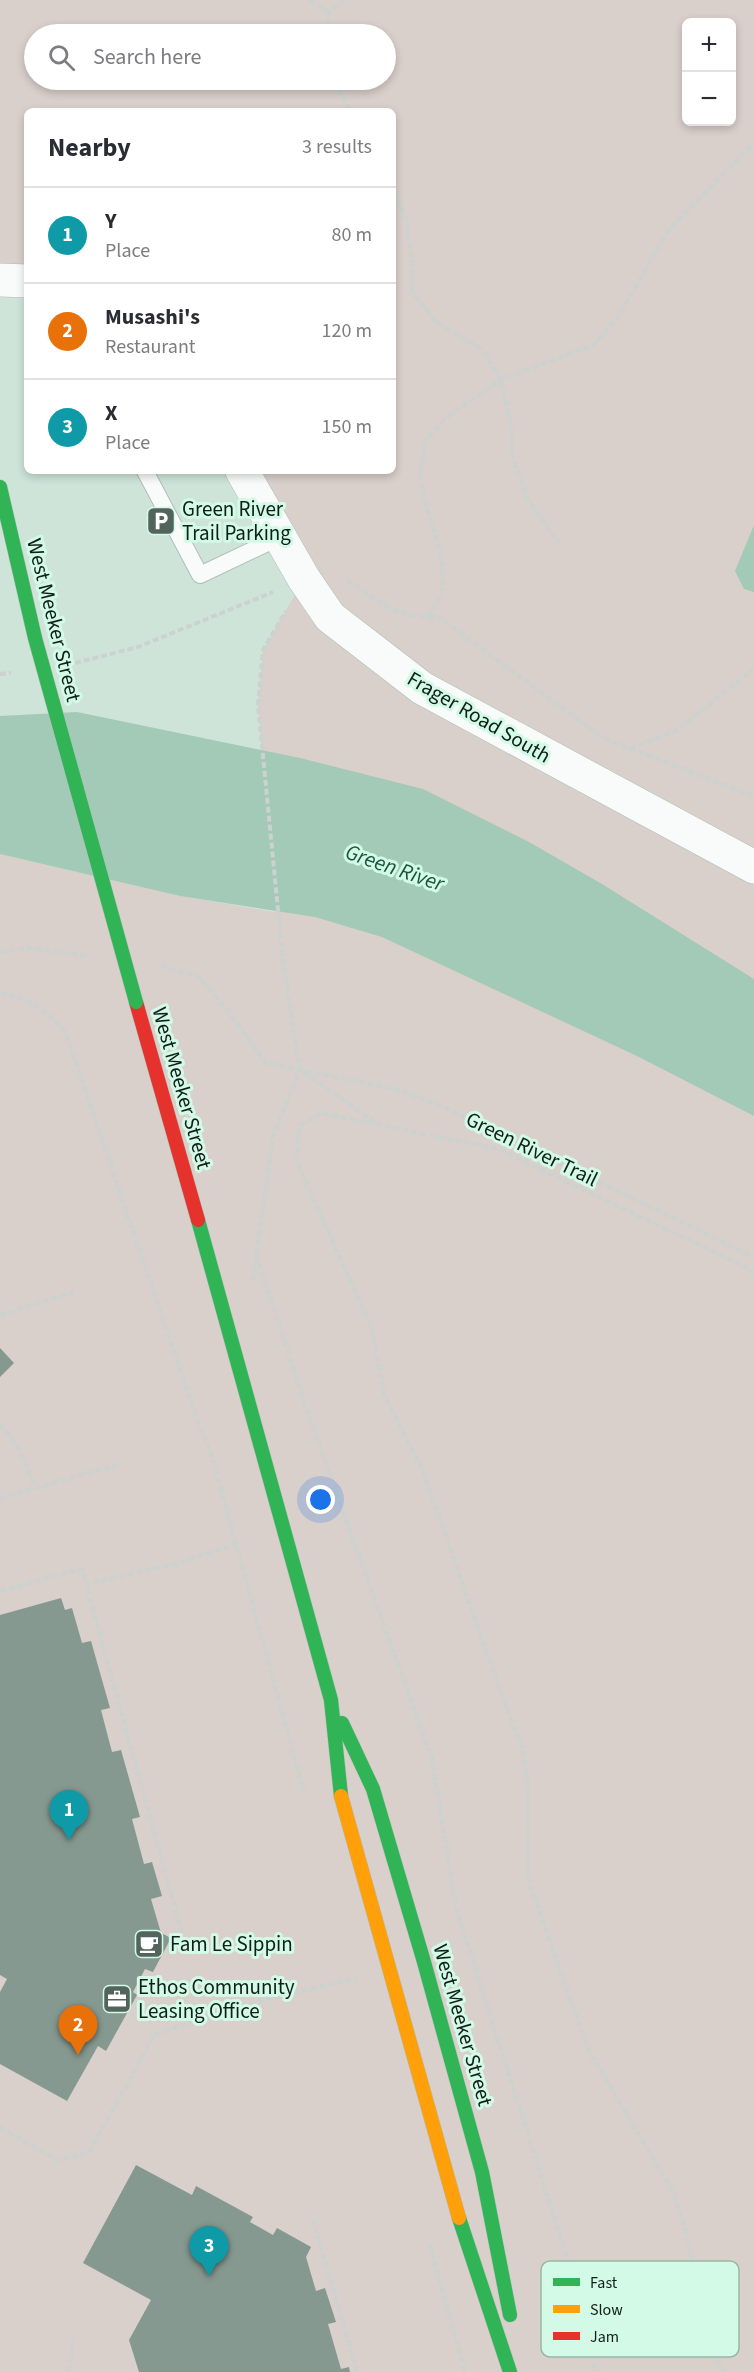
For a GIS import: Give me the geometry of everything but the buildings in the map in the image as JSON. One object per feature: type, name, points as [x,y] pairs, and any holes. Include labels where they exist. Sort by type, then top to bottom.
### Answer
[{"type":"main road","name":"West Meeker Street","points":[[0,487],[35,638],[235,1348],[330,1700],[341,1797],[455,2206],[510,2372]]},
{"type":"main road","name":"West Meeker Street","points":[[330,1700],[373,1789],[424,1962],[482,2172],[512,2325]]},
{"type":"main road","points":[[516,2348],[521,2372]]},
{"type":"street","points":[[0,280],[24,281]]},
{"type":"street","name":"Frager Road South","points":[[244,474],[304,579],[330,617],[422,688],[529,748],[754,867]]},
{"type":"lane","points":[[147,474],[200,575],[280,537]]},
{"type":"path","points":[[309,0],[329,12]]},
{"type":"path","points":[[328,24],[329,12],[344,0]]},
{"type":"path","points":[[339,90],[348,108]]},
{"type":"path","points":[[426,617],[436,604],[443,588],[442,558],[423,495],[420,475],[426,439],[448,416],[501,380],[595,344],[618,317],[667,232],[754,142]]},
{"type":"path","points":[[396,198],[406,217],[412,262],[412,292],[437,323],[483,350],[501,380],[510,421],[513,457],[526,497],[559,543]]},
{"type":"path","points":[[68,664],[89,661],[138,647],[304,579],[327,576],[358,586],[390,609],[440,618],[603,738],[754,796]]},
{"type":"path","points":[[250,1292],[273,1136],[300,1070],[283,961],[258,705],[263,650],[304,579]]},
{"type":"path","points":[[630,748],[674,732],[754,669]]},
{"type":"path","points":[[0,674],[15,673]]},
{"type":"path","points":[[0,993],[32,1002],[51,1016],[66,1033],[195,1414],[211,1453],[230,1521]]},
{"type":"path","points":[[300,1070],[379,1125]]},
{"type":"path","name":"Green River Trail","points":[[300,1070],[396,1089],[446,1108],[754,1257]]},
{"type":"path","points":[[692,2261],[685,2228],[672,2190],[588,2049],[529,1882],[527,1779],[522,1746],[502,1696],[423,1471],[384,1394],[372,1329],[297,1162],[299,1127],[321,1113],[498,1149],[750,1269],[754,1274]]},
{"type":"path","points":[[256,1254],[311,1422],[432,1759],[456,1908],[568,2261]]},
{"type":"path","points":[[0,1315],[74,1292]]},
{"type":"path","points":[[0,1424],[18,1447],[36,1488]]},
{"type":"path","points":[[0,1498],[121,1464]]},
{"type":"path","points":[[86,1584],[182,1562],[236,1544]]},
{"type":"path","points":[[0,1591],[82,1569],[182,1933]]},
{"type":"path","points":[[0,2127],[57,2160],[89,2152],[154,2034],[271,1998],[355,1978]]},
{"type":"path","points":[[313,2219],[357,2372]]},
{"type":"path","points":[[69,2372],[74,2336]]},
{"type":"path","points":[[593,2372],[596,2357]]},
{"type":"path","points":[[716,2357],[724,2372]]},
{"type":"shaded area","points":[[0,0],[754,0],[754,2372],[0,2372],[0,854],[180,896],[275,912],[258,705],[263,650],[304,579],[244,474],[396,474],[396,108],[24,108],[24,281],[0,280]]},
{"type":"water","points":[[754,525],[754,592],[744,589],[735,571]]},
{"type":"water","name":"Green River","points":[[77,712],[300,758],[423,789],[529,842],[602,884],[754,979],[754,1116],[637,1056],[382,937],[315,917],[180,896],[0,854],[0,716]]},
{"type":"traffic: fast","points":[[0,487],[35,638]]},
{"type":"traffic: fast","points":[[35,638],[136,1002]]},
{"type":"traffic: fast","points":[[198,1220],[331,1700],[341,1796]]},
{"type":"traffic: fast","points":[[342,1723],[373,1789],[424,1962],[482,2172],[510,2315]]},
{"type":"traffic: fast","points":[[459,2218],[510,2372]]},
{"type":"traffic: slow","points":[[341,1796],[459,2218]]},
{"type":"traffic: jam","points":[[136,1002],[198,1220]]},
{"type":"place","name":"Green River Trail Parking","points":[[161,521]]},
{"type":"place","name":"Y","points":[[69,1840]]},
{"type":"place","name":"Fam Le Sippin","points":[[149,1944]]},
{"type":"place","name":"Ethos Community Leasing Office","points":[[117,1999]]},
{"type":"place","name":"Musashi's","points":[[78,2055]]},
{"type":"place","name":"X","points":[[209,2276]]}]
